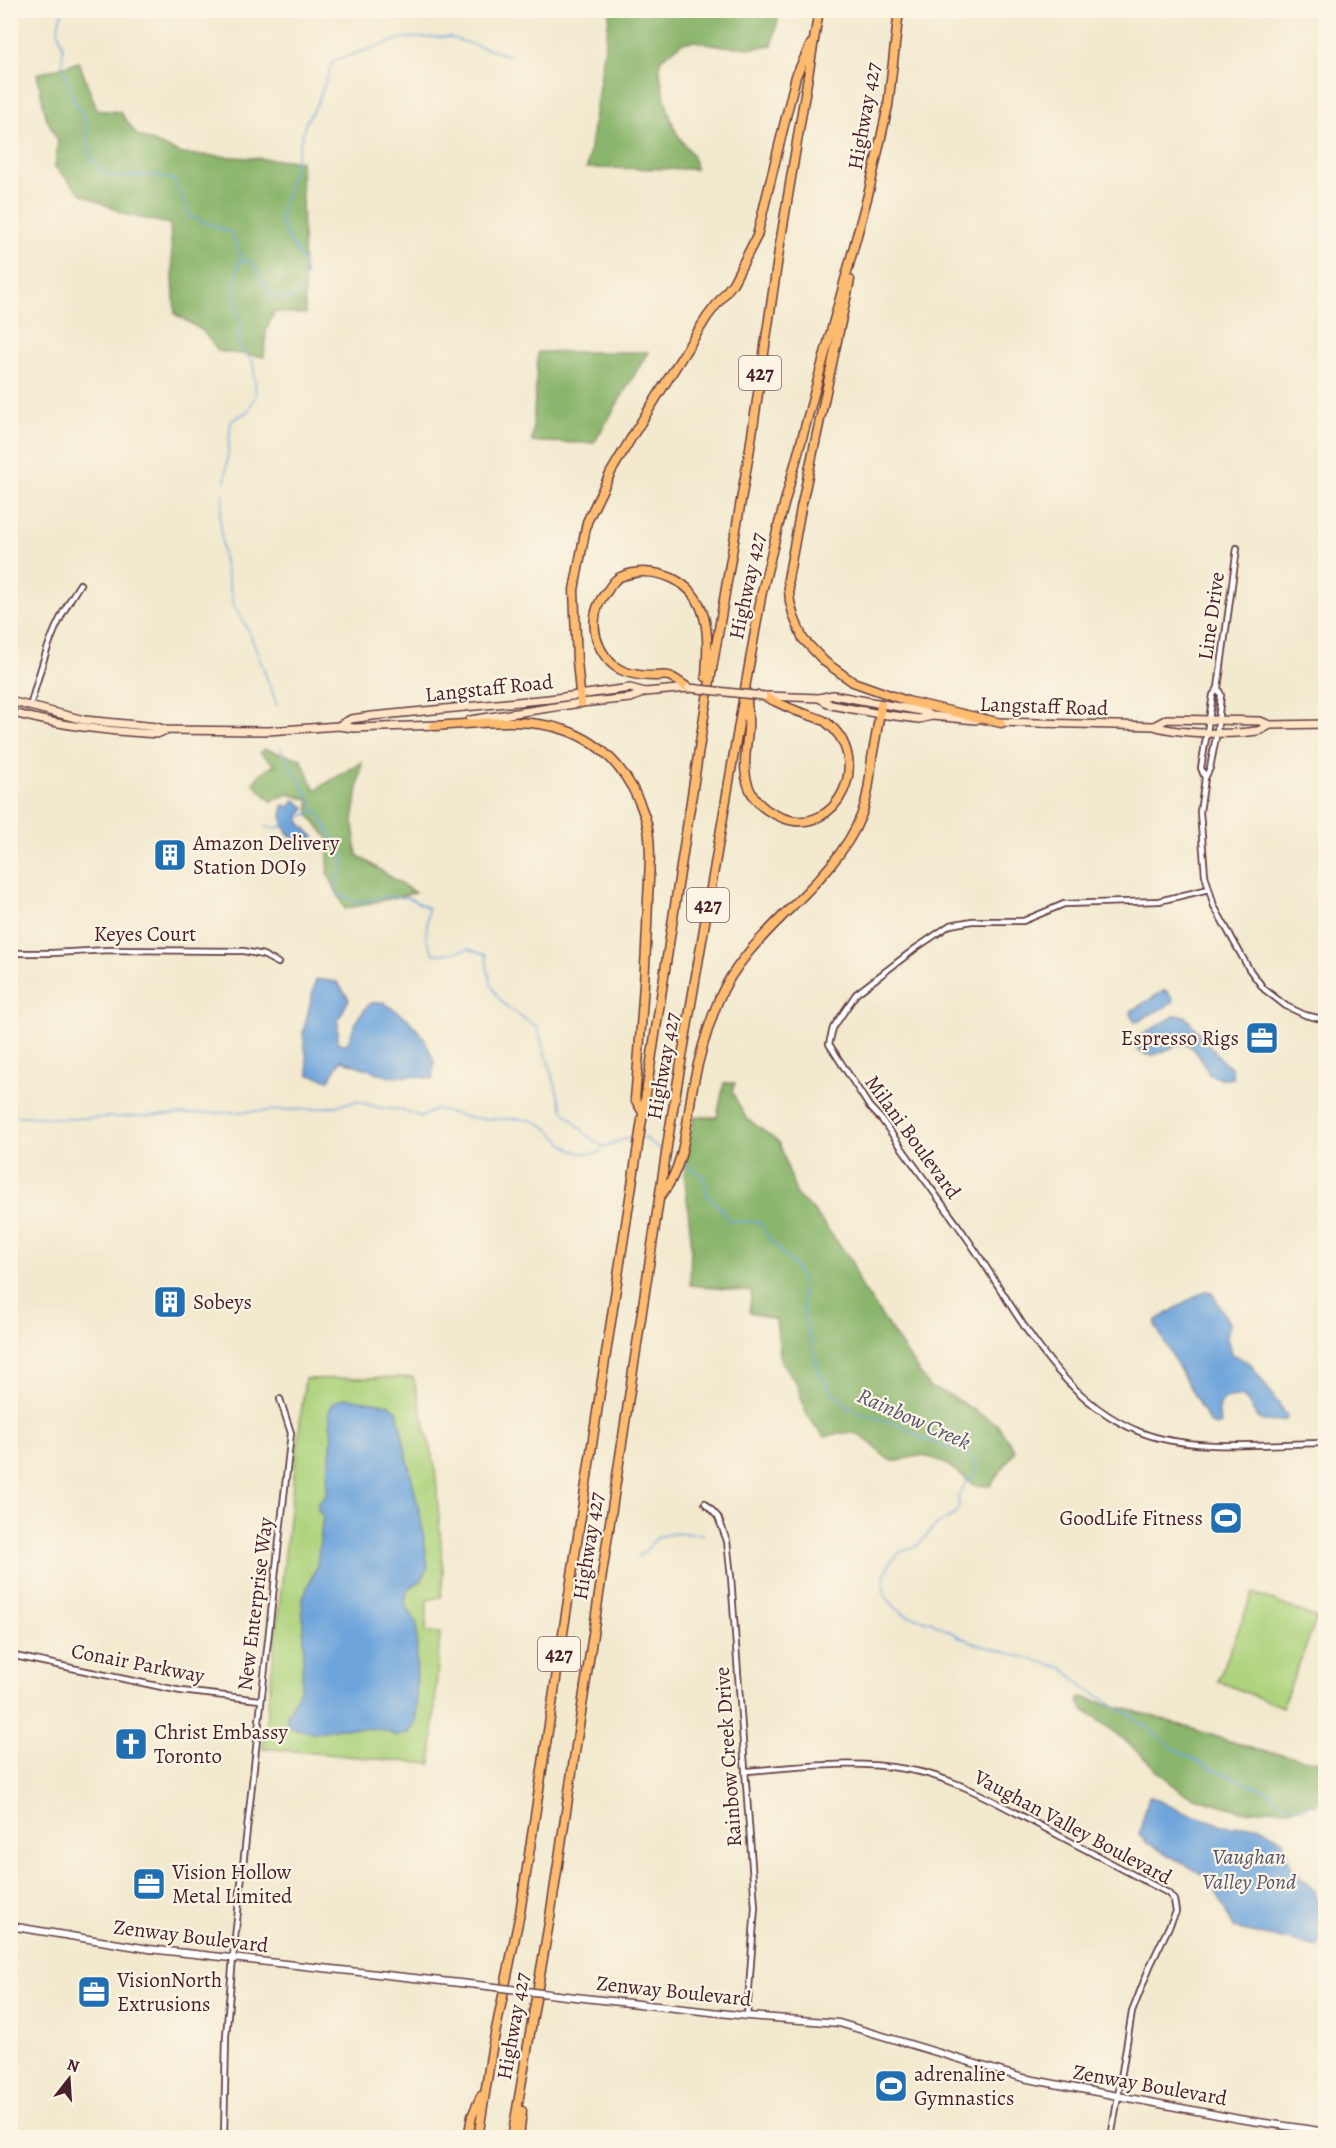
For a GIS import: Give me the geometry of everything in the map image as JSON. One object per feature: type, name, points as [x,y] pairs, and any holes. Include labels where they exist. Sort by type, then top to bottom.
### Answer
[{"type":"highway","name":"Highway 427","points":[[478,2138],[486,2081],[520,1913],[705,710],[750,448],[780,244],[819,10]]},
{"type":"highway","name":"Highway 427","points":[[512,2138],[554,1893],[670,1127],[762,592],[869,191],[888,106],[899,10]]},
{"type":"highway","points":[[581,698],[574,590],[587,522],[627,444],[707,317],[733,283],[757,236],[796,76],[815,35]]},
{"type":"highway","points":[[869,191],[801,508],[788,579],[790,602],[803,639],[825,662],[853,682],[908,701],[1000,723]]},
{"type":"highway","points":[[689,688],[669,676],[637,676],[614,666],[601,652],[596,635],[594,612],[602,596],[618,578],[645,570],[674,578],[690,590],[704,616],[707,643],[705,710]]},
{"type":"highway","points":[[746,683],[748,727],[745,775],[753,796],[768,812],[791,821],[808,820],[824,814],[839,800],[847,779],[850,757],[841,737],[825,721],[792,710],[763,696]]},
{"type":"highway","points":[[660,1196],[676,1173],[694,1083],[710,1023],[720,997],[733,974],[834,859],[849,838],[861,816],[868,788],[881,709]]},
{"type":"highway","points":[[434,726],[533,722],[565,730],[595,744],[621,767],[633,789],[646,819],[650,855],[645,982],[635,1099],[642,1112]]},
{"type":"highway","points":[[519,2138],[526,2061]]},
{"type":"highway","points":[[468,2138],[472,2116],[486,2081]]},
{"type":"main road","name":"Langstaff Road","points":[[10,701],[84,720],[157,727],[166,730],[268,731],[338,726],[354,728],[434,726],[630,688],[645,692],[689,688],[763,696],[819,698],[831,705],[881,709],[920,719],[932,716],[1000,723],[1154,726],[1169,731],[1207,732],[1260,731],[1270,725]]},
{"type":"main road","name":"Langstaff Road","points":[[338,726],[351,719],[372,716],[581,698]]},
{"type":"main road","name":"Langstaff Road","points":[[10,712],[88,729],[157,734],[166,730]]},
{"type":"main road","name":"Langstaff Road","points":[[1154,726],[1167,719],[1260,721],[1270,725],[1326,724]]},
{"type":"street","name":"Line Drive","points":[[1204,778],[1202,768],[1207,732],[1213,695],[1218,688],[1237,548]]},
{"type":"street","points":[[30,707],[45,651],[62,611],[80,584]]},
{"type":"street","name":"Line Drive","points":[[1204,778],[1210,768],[1217,732],[1221,695],[1218,688]]},
{"type":"street","points":[[1204,778],[1200,812],[1205,875],[1223,924],[1249,969],[1264,989],[1288,1007],[1305,1015],[1326,1020]]},
{"type":"street","name":"Milani Boulevard","points":[[1209,889],[1160,902],[1064,904],[1023,921],[972,921],[950,925],[856,994],[833,1028],[829,1044],[869,1106],[882,1120],[964,1234],[1041,1350],[1071,1386],[1092,1404],[1140,1432],[1186,1443],[1326,1443]]},
{"type":"street","name":"Keyes Court","points":[[10,953],[109,950],[244,951],[263,955],[278,963]]},
{"type":"street","name":"New Enterprise Way","points":[[224,2138],[226,2036],[233,1958],[291,1433],[280,1399]]},
{"type":"street","name":"Rainbow Creek Drive","points":[[705,1503],[718,1517],[727,1541],[746,1771],[754,1907],[747,2016]]},
{"type":"street","name":"Conair Parkway","points":[[10,1655],[181,1691],[260,1700]]},
{"type":"street","name":"Vaughan Valley Boulevard","points":[[746,1771],[847,1764],[905,1769],[931,1776],[954,1783],[1012,1811],[1168,1893],[1174,1900],[1176,1912],[1150,1966],[1132,2012],[1111,2138]]},
{"type":"street","name":"Zenway Boulevard","points":[[10,1926],[149,1949],[747,2016],[839,2023],[1023,2078],[1326,2132]]},
{"type":"green space","points":[[610,11],[780,11],[772,45],[752,48],[694,41],[682,43],[660,60],[663,88],[672,121],[679,137],[692,155],[696,169],[587,168]]},
{"type":"green space","points":[[79,62],[97,110],[120,112],[137,135],[182,154],[301,161],[305,314],[274,312],[266,331],[264,357],[218,351],[203,331],[175,314],[170,224],[127,215],[82,194],[55,167],[58,142],[46,117],[37,74]]},
{"type":"green space","points":[[538,352],[648,352],[594,443],[532,442]]},
{"type":"green space","points":[[264,749],[301,759],[315,790],[362,762],[353,821],[357,855],[415,893],[345,909],[328,874],[328,838],[309,815],[309,800],[288,794],[271,801],[253,783],[261,773],[275,765],[260,753]]},
{"type":"green space","points":[[724,1083],[735,1083],[732,1092],[746,1118],[779,1142],[797,1196],[812,1209],[852,1261],[858,1281],[929,1387],[949,1395],[997,1424],[1015,1451],[990,1486],[973,1485],[953,1468],[929,1457],[890,1460],[857,1434],[847,1432],[825,1437],[806,1413],[797,1384],[781,1362],[776,1320],[749,1312],[752,1292],[690,1285],[691,1238],[684,1171],[694,1117],[717,1117]]},
{"type":"green space","points":[[413,1377],[435,1466],[443,1572],[441,1597],[427,1600],[426,1632],[440,1633],[431,1764],[263,1748],[305,1379]]},
{"type":"green space","points":[[1253,1593],[1317,1618],[1282,1707],[1218,1681]]},
{"type":"green space","points":[[1081,1697],[1156,1717],[1257,1750],[1325,1763],[1325,1800],[1290,1809],[1246,1812],[1182,1792],[1120,1736],[1084,1710],[1078,1701]]},
{"type":"water","points":[[295,800],[306,808],[299,815],[300,823],[314,837],[308,843],[294,838],[284,826],[283,805],[289,807]]},
{"type":"water","points":[[316,979],[337,982],[349,999],[338,1021],[338,1043],[347,1044],[358,1018],[370,1003],[383,1002],[407,1018],[424,1038],[434,1061],[433,1079],[412,1076],[390,1077],[341,1060],[329,1080],[309,1075],[303,1033]]},
{"type":"water","points":[[1165,990],[1172,997],[1173,1002],[1140,1021],[1135,1021],[1130,1014],[1131,1011]]},
{"type":"water","points":[[1176,1015],[1185,1016],[1225,1064],[1231,1067],[1233,1078],[1224,1079],[1210,1075],[1196,1052],[1185,1044],[1152,1055],[1137,1050],[1136,1038]]},
{"type":"water","points":[[1205,1291],[1212,1292],[1230,1325],[1226,1336],[1233,1355],[1250,1363],[1287,1416],[1286,1420],[1264,1421],[1256,1416],[1244,1397],[1236,1396],[1222,1402],[1219,1411],[1221,1424],[1216,1426],[1210,1424],[1155,1325],[1156,1320]]},
{"type":"water","points":[[345,1398],[388,1404],[397,1411],[421,1520],[428,1567],[422,1580],[408,1589],[405,1603],[417,1624],[416,1722],[409,1733],[397,1736],[380,1729],[339,1728],[314,1733],[289,1727],[286,1718],[301,1687],[304,1643],[302,1600],[317,1565],[323,1516],[318,1510],[318,1503],[326,1496],[332,1439],[329,1412],[334,1402]]},
{"type":"water","name":"Vaughan Valley Pond","points":[[1149,1796],[1180,1811],[1229,1827],[1258,1825],[1283,1840],[1291,1869],[1315,1891],[1324,1931],[1317,1947],[1234,1928],[1209,1878],[1147,1843],[1139,1834]]},
{"type":"waterway","name":"Rainbow Creek","points":[[63,10],[58,31],[63,47],[62,64],[74,101],[84,117],[91,157],[104,173],[117,177],[157,175],[174,180],[190,217],[230,232],[241,255],[234,288],[241,323],[238,339],[243,351],[253,362],[256,395],[247,412],[231,421],[225,482]]},
{"type":"waterway","points":[[241,261],[251,261],[272,296],[281,299],[291,298],[301,291],[306,274],[302,260],[285,233],[280,217],[306,122],[317,104],[333,61],[403,38],[449,37],[510,56]]},
{"type":"waterway","name":"Rainbow Creek","points":[[224,494],[220,516],[223,558],[234,606],[249,631],[277,705]]},
{"type":"waterway","name":"Rainbow Creek","points":[[281,748],[339,848],[344,861],[336,886],[339,894],[357,902],[390,896],[409,898],[428,908],[426,938],[434,954],[469,949],[486,955],[494,991],[506,1006],[537,1027],[563,1110],[588,1136],[602,1146]]},
{"type":"waterway","points":[[297,819],[314,811]]},
{"type":"waterway","points":[[265,827],[276,828],[285,825]]},
{"type":"waterway","points":[[10,1115],[66,1119],[312,1109],[356,1101],[381,1108],[401,1110],[422,1117],[436,1109],[473,1118],[534,1121],[543,1125],[562,1143],[576,1152],[599,1153],[603,1147],[635,1135]]},
{"type":"waterway","name":"Rainbow Creek","points":[[643,1137],[663,1151]]},
{"type":"waterway","name":"Rainbow Creek","points":[[683,1163],[704,1177],[708,1197],[719,1206],[729,1221],[760,1222],[769,1238],[794,1266],[802,1279],[804,1317],[819,1371],[831,1391],[847,1407],[862,1414],[901,1425],[921,1438],[968,1455],[976,1464],[976,1473],[967,1481],[958,1497],[959,1506],[955,1514],[935,1526],[917,1546],[902,1551],[891,1561],[884,1576],[884,1592],[897,1609],[908,1616],[930,1621],[983,1646],[1063,1668],[1088,1690],[1135,1718],[1170,1746],[1208,1767],[1268,1791],[1282,1803],[1302,1809],[1310,1804],[1326,1808]]},
{"type":"waterway","points":[[638,1556],[656,1539],[664,1535],[703,1534]]},
{"type":"place","name":"Amazon Delivery Station DOI9","points":[[170,855]]},
{"type":"place","name":"Espresso Rigs","points":[[1262,1038]]},
{"type":"place","name":"Sobeys","points":[[170,1302]]},
{"type":"place","name":"GoodLife Fitness","points":[[1226,1518]]},
{"type":"place","name":"Christ Embassy Toronto","points":[[131,1744]]},
{"type":"place","name":"Vision Hollow Metal Limited","points":[[149,1884]]},
{"type":"place","name":"VisionNorth Extrusions","points":[[94,1992]]},
{"type":"place","name":"adrenaline Gymnastics","points":[[891,2086]]}]
